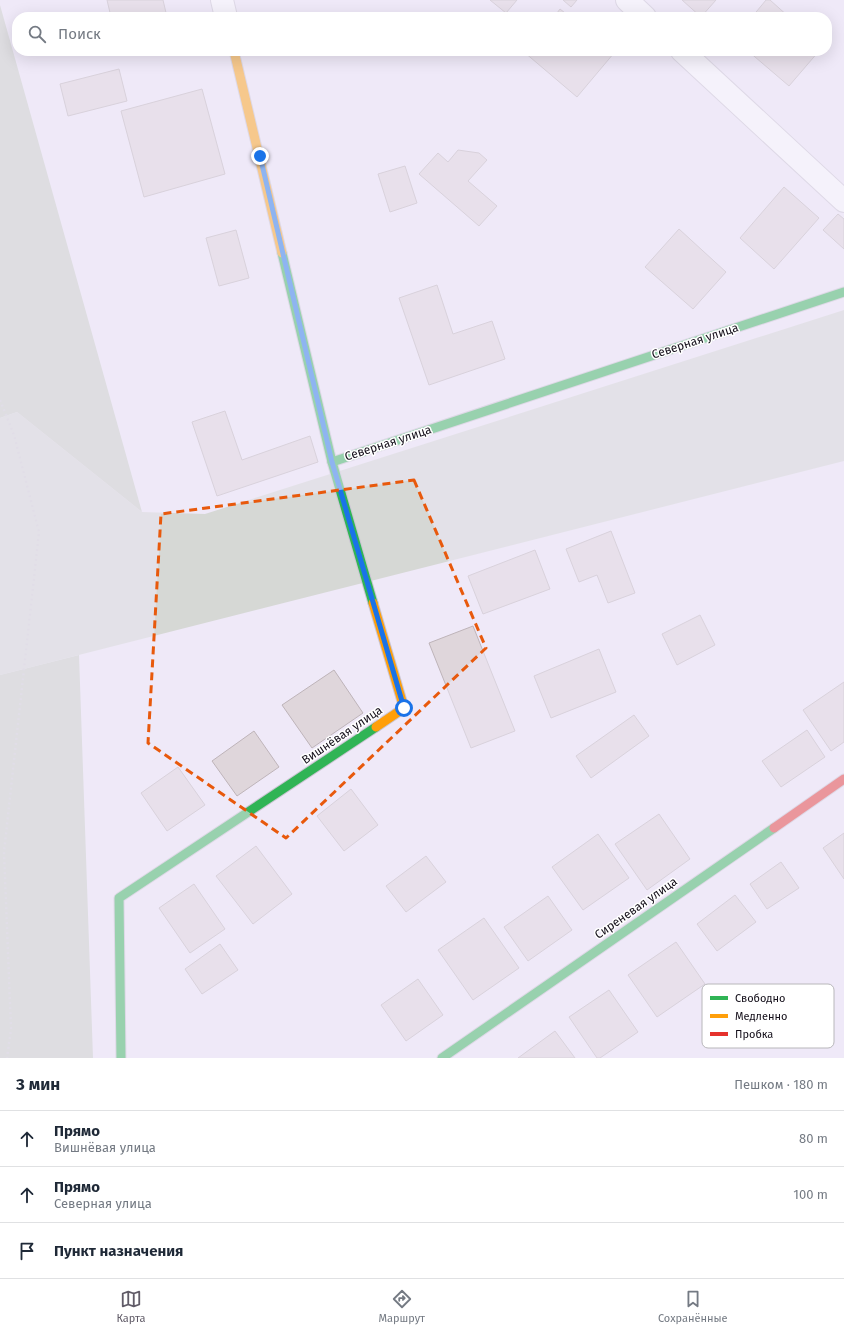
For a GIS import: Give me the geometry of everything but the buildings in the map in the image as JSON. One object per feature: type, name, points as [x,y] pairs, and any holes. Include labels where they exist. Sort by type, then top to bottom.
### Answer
[{"type":"street","points":[[222,0],[225,12]]},
{"type":"street","points":[[627,0],[640,12]]},
{"type":"street","name":"Северная улица","points":[[235,56],[332,462],[844,292]]},
{"type":"street","points":[[687,56],[844,201]]},
{"type":"street","name":"Вишнёвая улица","points":[[120,1058],[119,898],[404,708],[332,462]]},
{"type":"street","name":"Сиреневая улица","points":[[442,1058],[844,779]]},
{"type":"path","points":[[0,400],[14,435],[39,532],[4,852],[11,1029],[8,1058]]},
{"type":"highlighted area","points":[[414,480],[486,648],[286,838],[148,743],[161,514]]},
{"type":"shaded area","points":[[0,5],[12,48],[12,56],[14,56],[142,512],[17,412],[0,418]]},
{"type":"shaded area","points":[[844,310],[844,461],[0,675],[0,418],[17,412],[142,512],[205,514]]},
{"type":"shaded area","points":[[79,655],[93,1058],[0,1058],[0,675]]},
{"type":"traffic: fast","points":[[282,253],[332,462],[373,603]]},
{"type":"traffic: fast","points":[[332,462],[844,292]]},
{"type":"traffic: fast","points":[[121,1058],[119,898],[376,727]]},
{"type":"traffic: fast","points":[[442,1058],[774,828]]},
{"type":"traffic: slow","points":[[235,56],[282,253]]},
{"type":"traffic: slow","points":[[373,603],[404,708],[376,727]]},
{"type":"traffic: jam","points":[[774,828],[844,779]]},
{"type":"route","points":[[260,156],[332,462],[404,708]]}]
